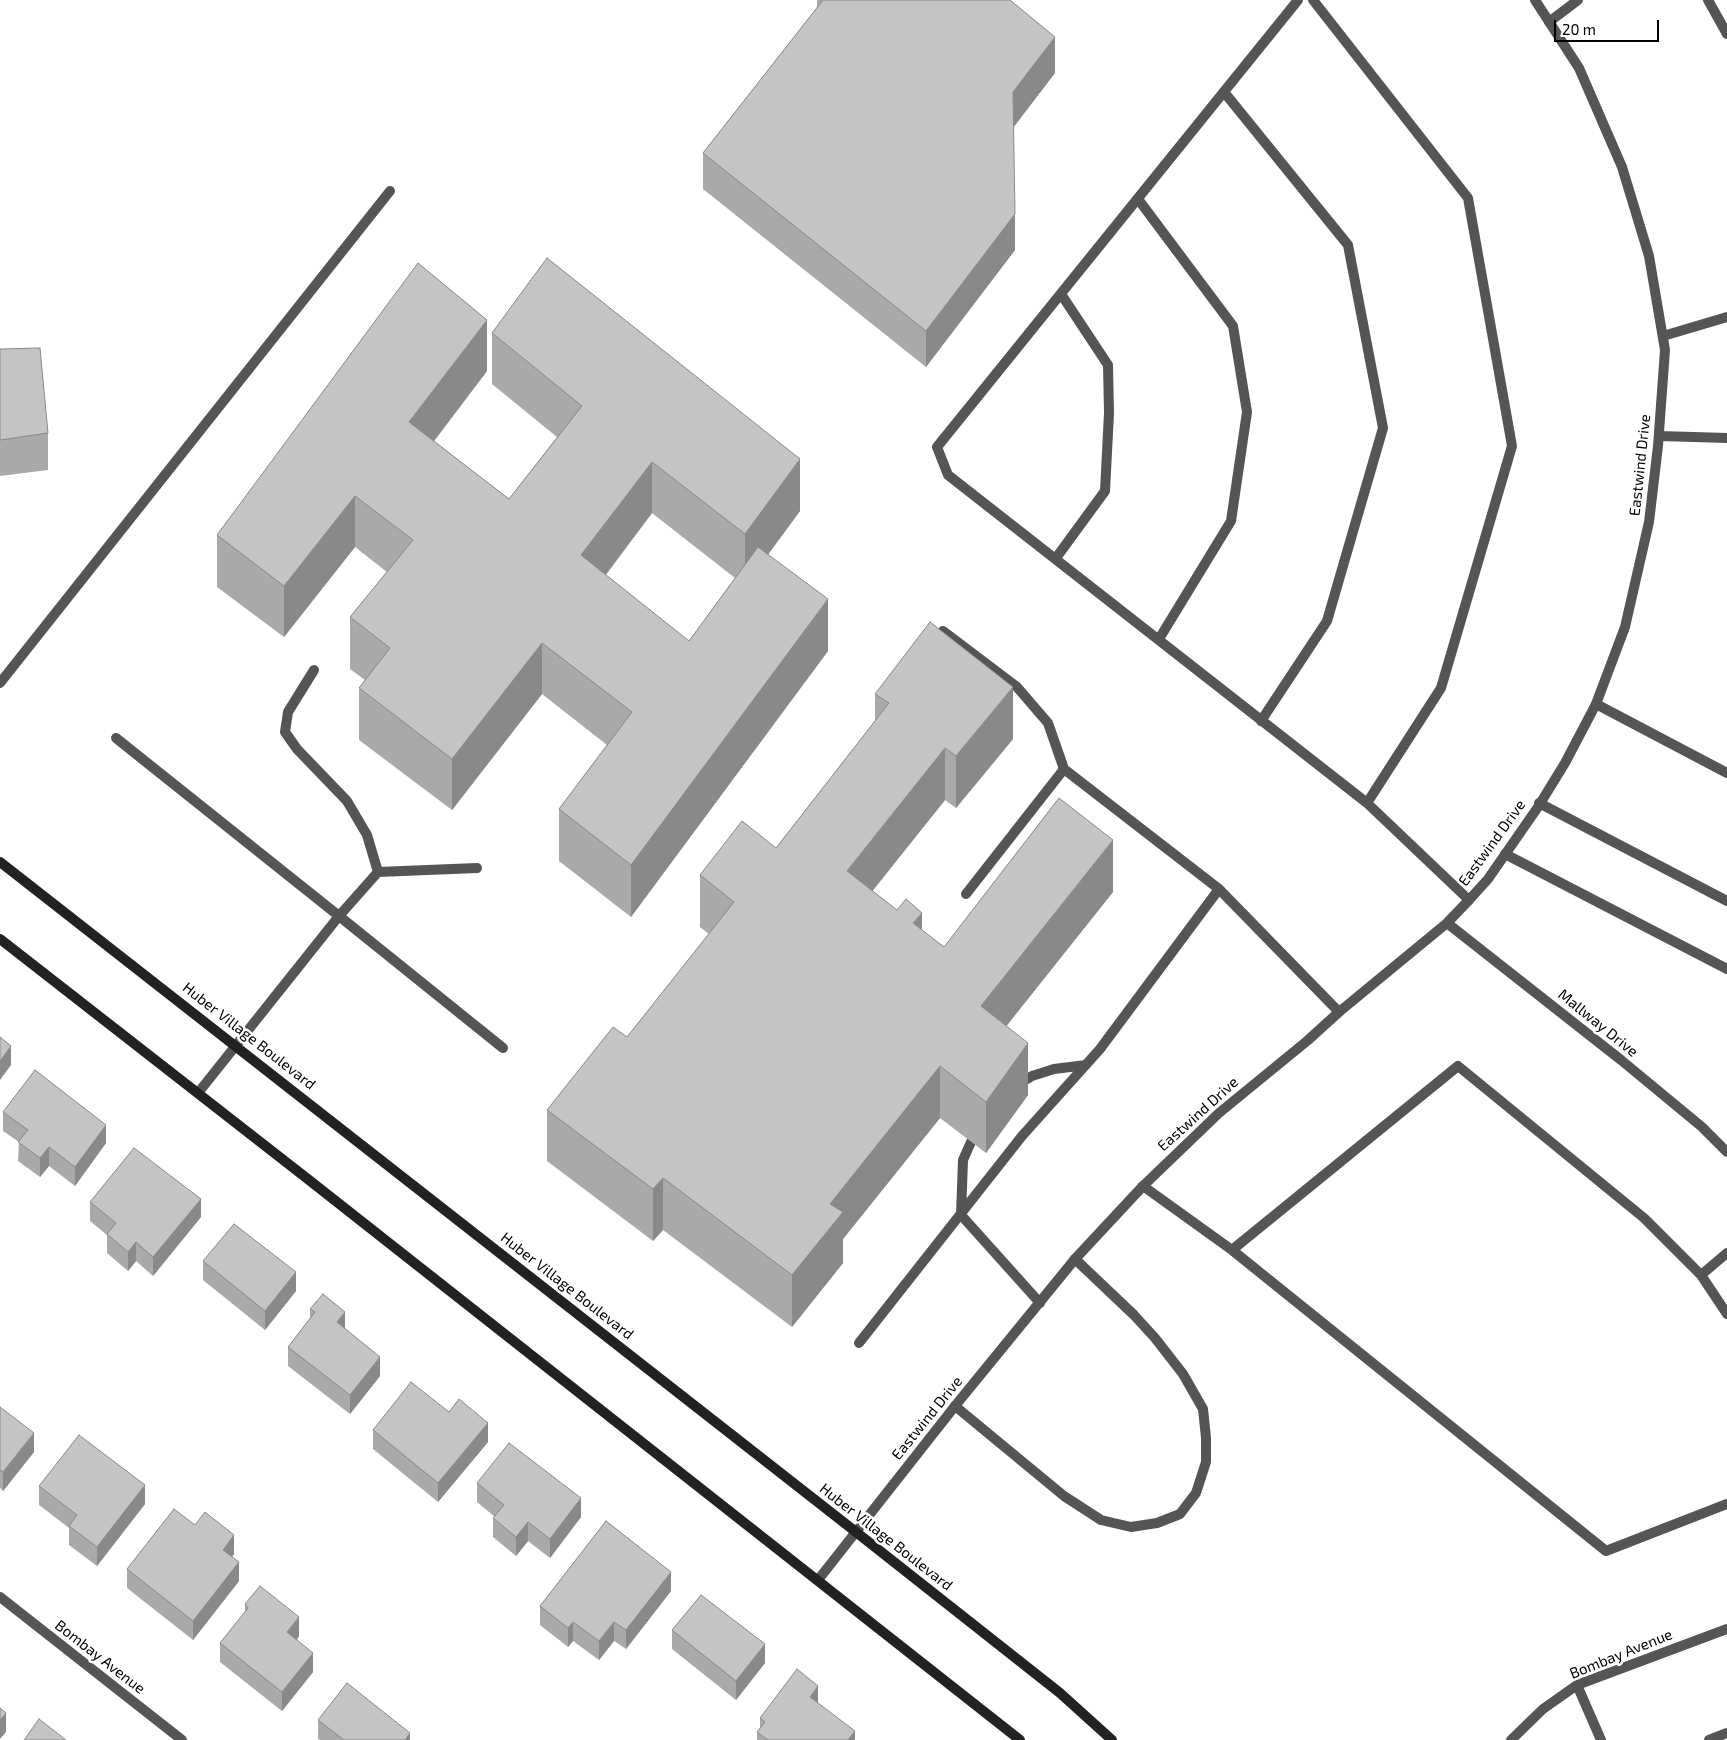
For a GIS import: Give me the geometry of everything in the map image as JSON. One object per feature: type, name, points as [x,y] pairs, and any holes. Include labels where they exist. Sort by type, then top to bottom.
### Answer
[{"type":"street","points":[[1298,0],[937,447],[948,475],[1367,803],[1469,900]]},
{"type":"street","points":[[1313,0],[1468,198],[1512,446],[1441,688],[1367,803]]},
{"type":"street","name":"Eastwind Drive","points":[[818,1580],[955,1406],[1075,1259],[1143,1186],[1219,1113],[1447,923],[1488,879],[1565,763],[1596,704],[1625,627],[1650,522],[1665,350],[1649,256],[1622,167],[1579,68],[1535,0]]},
{"type":"street","points":[[1549,22],[1578,0]]},
{"type":"street","points":[[1708,0],[1727,34]]},
{"type":"street","points":[[1224,92],[1348,245],[1383,428],[1327,621],[1261,721]]},
{"type":"street","points":[[0,683],[390,190]]},
{"type":"street","points":[[1138,199],[1233,326],[1247,412],[1231,520],[1158,639]]},
{"type":"street","points":[[1056,558],[1105,491],[1108,413],[1108,365],[1061,294]]},
{"type":"street","points":[[1663,336],[1727,317]]},
{"type":"street","points":[[1659,436],[1727,438]]},
{"type":"street","points":[[944,631],[1017,687],[1048,723],[1064,769],[1219,890],[1339,1012]]},
{"type":"street","points":[[314,670],[288,712],[285,732],[297,750],[348,801],[367,835],[378,872]]},
{"type":"street","points":[[1596,704],[1727,772]]},
{"type":"street","points":[[116,738],[503,1048]]},
{"type":"street","points":[[966,894],[1064,769]]},
{"type":"street","points":[[1540,803],[1727,901]]},
{"type":"street","points":[[1505,854],[1727,969]]},
{"type":"street","name":"Huber Village Boulevard","points":[[0,862],[236,1045],[1060,1693],[1112,1740]]},
{"type":"street","points":[[198,1093],[340,916],[378,872],[477,868]]},
{"type":"street","points":[[859,1343],[1022,1136],[1100,1049],[1219,890]]},
{"type":"street","name":"Mallway Drive","points":[[1447,923],[1621,1060],[1702,1127],[1727,1152]]},
{"type":"street","points":[[0,939],[1020,1740]]},
{"type":"street","points":[[1016,1086],[1032,1076],[1054,1069],[1086,1065]]},
{"type":"street","points":[[1232,1250],[1458,1066],[1644,1218],[1701,1276],[1727,1314]]},
{"type":"street","points":[[971,1142],[963,1160],[961,1215],[1040,1303]]},
{"type":"street","points":[[1143,1186],[1232,1250],[1606,1551],[1727,1504]]},
{"type":"street","points":[[1701,1276],[1727,1254]]},
{"type":"street","points":[[955,1406],[1064,1496],[1101,1520],[1130,1527],[1157,1523],[1180,1514],[1196,1493],[1206,1462],[1203,1409],[1183,1374],[1155,1338],[1134,1315],[1075,1259]]},
{"type":"street","name":"Bombay Avenue","points":[[0,1597],[182,1740]]},
{"type":"street","name":"Bombay Avenue","points":[[1511,1740],[1543,1709],[1577,1685],[1727,1629]]},
{"type":"street","points":[[1577,1685],[1601,1740]]},
{"type":"street","points":[[1709,1740],[1727,1733]]},
{"type":"building","points":[[823,0],[1010,0],[1055,37],[1013,92],[1015,214],[926,331],[703,153]]},
{"type":"building","points":[[547,258],[800,459],[745,534],[652,462],[581,555],[689,641],[758,547],[828,599],[631,865],[559,809],[632,712],[542,643],[452,759],[359,688],[390,648],[350,617],[413,540],[355,496],[284,586],[217,535],[418,263],[487,320],[409,422],[509,499],[582,406],[492,333]]},
{"type":"building","points":[[40,348],[48,433],[0,440],[0,349]]},
{"type":"building","points":[[930,622],[1013,687],[956,756],[945,748],[847,871],[897,910],[906,899],[922,913],[913,923],[944,947],[1059,798],[1113,840],[981,1006],[1028,1043],[986,1102],[940,1066],[830,1204],[843,1212],[792,1275],[663,1178],[653,1189],[547,1110],[613,1027],[627,1037],[734,902],[700,875],[742,821],[776,848],[889,703],[875,694]]},
{"type":"building","points":[[0,1037],[11,1046],[0,1061]]},
{"type":"building","points":[[35,1070],[106,1125],[75,1167],[49,1147],[40,1158],[18,1142],[28,1130],[3,1112]]},
{"type":"building","points":[[134,1148],[201,1199],[153,1257],[136,1242],[128,1252],[107,1234],[116,1223],[90,1202]]},
{"type":"building","points":[[234,1224],[296,1272],[265,1311],[203,1261]]},
{"type":"building","points":[[323,1294],[345,1312],[337,1322],[380,1357],[350,1395],[288,1347],[315,1312],[310,1309]]},
{"type":"building","points":[[411,1382],[449,1412],[459,1399],[488,1423],[438,1483],[373,1430]]},
{"type":"building","points":[[0,1407],[34,1433],[3,1472],[0,1470]]},
{"type":"building","points":[[79,1435],[145,1485],[97,1547],[69,1526],[77,1515],[39,1486]]},
{"type":"building","points":[[509,1443],[581,1498],[550,1539],[528,1522],[516,1537],[493,1518],[504,1505],[477,1483]]},
{"type":"building","points":[[174,1509],[195,1525],[205,1512],[234,1535],[223,1550],[239,1562],[193,1621],[127,1569]]},
{"type":"building","points":[[606,1521],[671,1572],[626,1630],[614,1622],[599,1641],[573,1622],[568,1628],[540,1606]]},
{"type":"building","points":[[260,1586],[299,1617],[287,1632],[313,1653],[282,1692],[220,1643],[248,1608],[245,1604]]},
{"type":"building","points":[[701,1595],[765,1644],[736,1681],[672,1630]]},
{"type":"building","points":[[797,1669],[818,1686],[810,1697],[855,1731],[848,1740],[768,1740],[757,1732],[765,1722],[760,1718]]},
{"type":"building","points":[[347,1683],[410,1733],[405,1740],[344,1740],[318,1720]]},
{"type":"building","points":[[0,1708],[6,1713],[0,1720]]},
{"type":"building","points":[[39,1719],[66,1740],[24,1740]]}]
